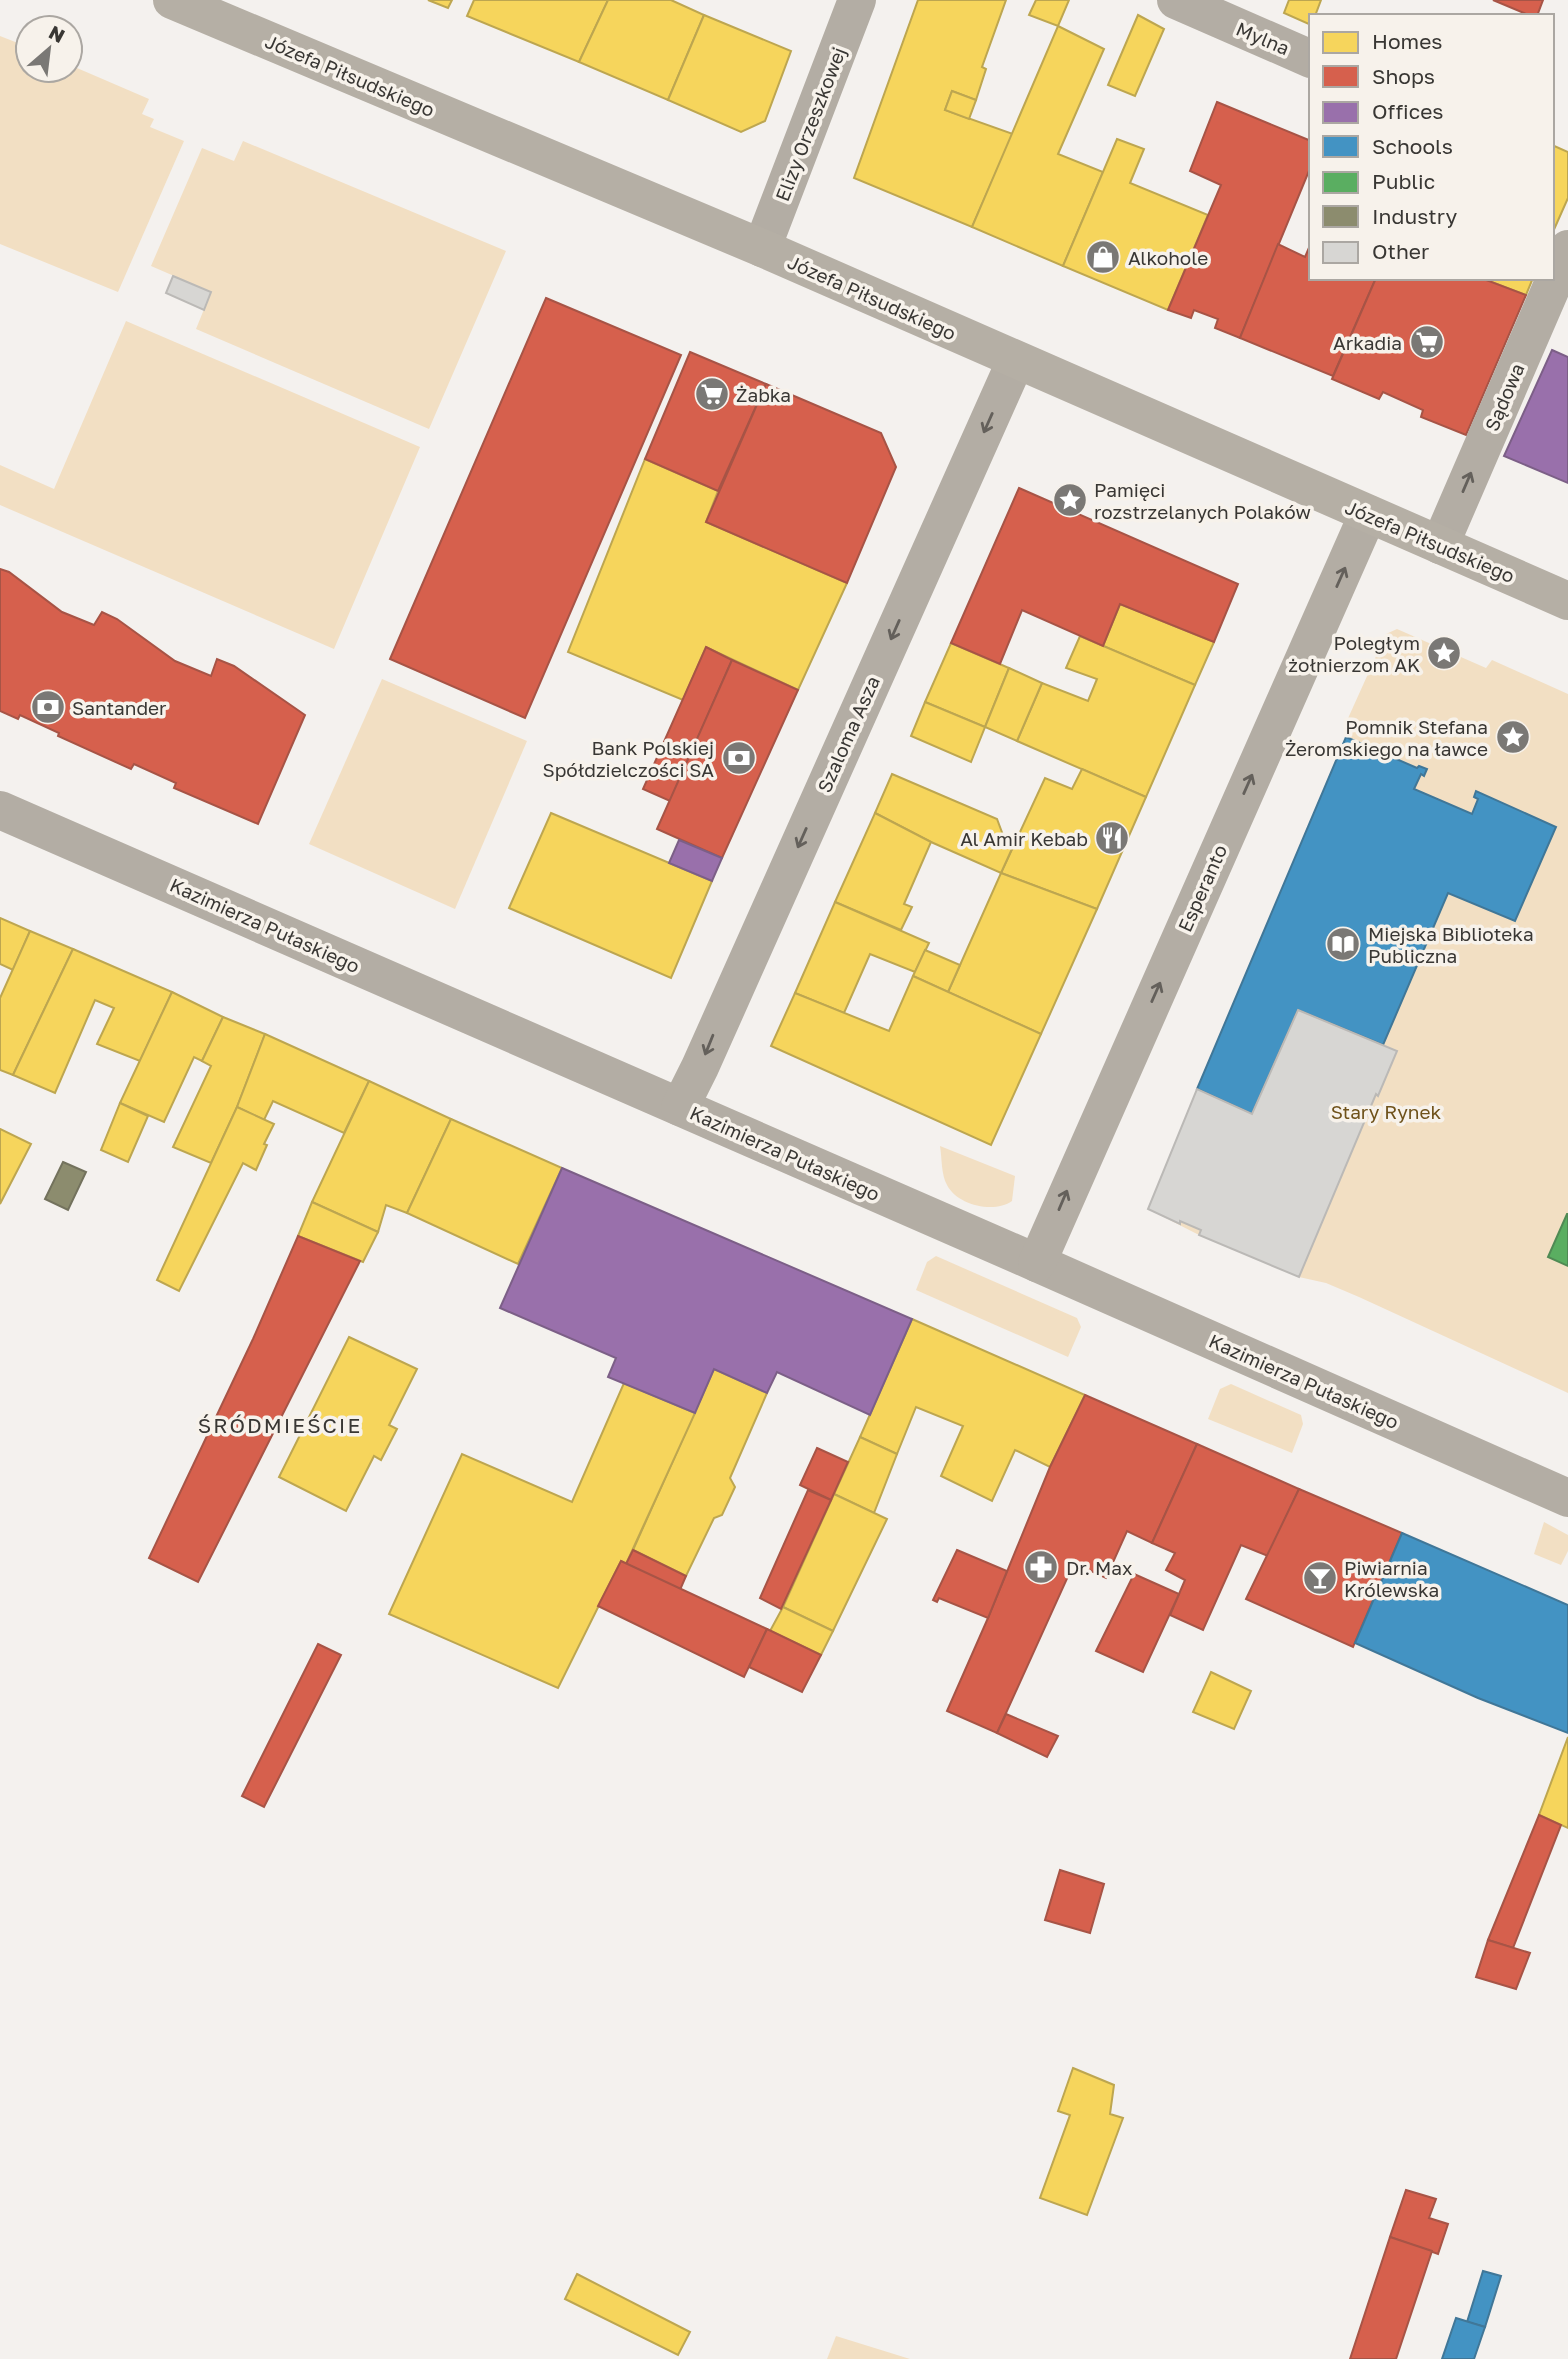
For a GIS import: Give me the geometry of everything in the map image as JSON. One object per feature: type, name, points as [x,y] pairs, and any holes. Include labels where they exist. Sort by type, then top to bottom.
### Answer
[{"type":"main road","name":"Józefa Piłsudskiego","points":[[172,0],[762,248],[1568,601]]},
{"type":"street","name":"Elizy Orzeszkowej","points":[[762,248],[857,0]]},
{"type":"street","name":"Mylna","points":[[1176,0],[1309,57]]},
{"type":"street","name":"Sądowa","points":[[1440,545],[1568,250]]},
{"type":"street","name":"Szaloma Asza","points":[[680,1107],[1016,360]]},
{"type":"street","name":"Esperanto","points":[[1037,1263],[1368,514]]},
{"type":"street","name":"Kazimierza Pułaskiego","points":[[0,810],[1568,1498]]},
{"type":"green space","points":[[0,36],[14,42],[14,84],[84,84],[84,71],[149,99],[142,114],[154,119],[150,127],[184,141],[118,292],[0,244]]},
{"type":"green space","points":[[243,141],[506,251],[429,429],[196,329],[211,292],[151,266],[202,148],[234,161]]},
{"type":"green space","points":[[126,321],[420,447],[334,649],[0,505],[0,465],[54,489]]},
{"type":"green space","name":"Stary Rynek","points":[[1397,629],[1486,668],[1492,660],[1568,694],[1568,1393],[1359,1297],[1326,1283],[1299,1277],[1199,1235],[1148,1209],[1351,728],[1345,725],[1386,634]]},
{"type":"green space","points":[[382,679],[527,741],[455,909],[309,844]]},
{"type":"green space","points":[[940,1146],[1015,1176],[1012,1201],[996,1207],[986,1207],[959,1198],[945,1181]]},
{"type":"green space","points":[[936,1256],[1077,1318],[1081,1327],[1068,1357],[916,1290],[927,1262]]},
{"type":"green space","points":[[1231,1384],[1301,1415],[1303,1424],[1292,1453],[1208,1419],[1220,1389]]},
{"type":"green space","points":[[1544,1522],[1568,1535],[1568,1551],[1561,1565],[1534,1554]]},
{"type":"green space","points":[[836,2336],[910,2359],[827,2359]]},
{"type":"building: Homes","points":[[428,0],[452,0],[448,8]]},
{"type":"building: Homes","points":[[474,0],[608,0],[579,62],[467,16]]},
{"type":"building: Homes","points":[[608,0],[671,0],[704,15],[668,100],[579,62]]},
{"type":"building: Homes","points":[[918,0],[1006,0],[982,67],[986,69],[976,100],[952,91],[945,110],[1013,134],[972,227],[854,178]]},
{"type":"building: Homes","points":[[1036,0],[1069,0],[1058,26],[1029,15]]},
{"type":"building: Homes","points":[[1289,0],[1321,0],[1316,14],[1309,14],[1309,24],[1284,13]]},
{"type":"building: Homes","points":[[704,15],[791,51],[765,121],[741,132],[668,100]]},
{"type":"building: Homes","points":[[1138,15],[1164,29],[1135,96],[1108,85]]},
{"type":"building: Homes","points":[[1058,26],[1104,49],[1058,154],[1103,172],[1063,266],[972,227]]},
{"type":"building: Homes","points":[[952,91],[976,100],[969,119],[945,110]]},
{"type":"building: Homes","points":[[1117,139],[1144,149],[1130,183],[1208,215],[1168,310],[1063,266]]},
{"type":"building: Homes","points":[[1554,146],[1568,152],[1568,198],[1554,230]]},
{"type":"building: Homes","points":[[1486,280],[1532,280],[1526,295]]},
{"type":"building: Homes","points":[[645,459],[718,491],[706,522],[847,583],[798,690],[706,647],[683,700],[568,652]]},
{"type":"building: Homes","points":[[1120,604],[1214,642],[1195,685],[1103,646]]},
{"type":"building: Homes","points":[[1080,636],[1195,685],[1146,797],[1017,741],[1042,683],[1088,701],[1097,679],[1066,668]]},
{"type":"building: Homes","points":[[951,643],[1009,668],[985,727],[925,702]]},
{"type":"building: Homes","points":[[1009,668],[1042,683],[1017,741],[985,727]]},
{"type":"building: Homes","points":[[925,702],[985,727],[971,762],[911,736]]},
{"type":"building: Homes","points":[[1082,769],[1146,797],[1097,909],[1001,873],[1045,778],[1072,789]]},
{"type":"building: Homes","points":[[892,774],[997,819],[1003,835],[1016,840],[1001,873],[931,842],[875,813]]},
{"type":"building: Homes","points":[[551,813],[712,881],[671,978],[509,908]]},
{"type":"building: Homes","points":[[875,813],[931,842],[904,904],[912,907],[901,930],[835,902]]},
{"type":"building: Homes","points":[[1001,873],[1097,909],[1041,1034],[948,992]]},
{"type":"building: Homes","points":[[835,902],[929,943],[915,972],[870,954],[844,1013],[795,993]]},
{"type":"building: Homes","points":[[0,918],[30,931],[13,970],[0,964]]},
{"type":"building: Homes","points":[[30,931],[73,949],[13,1075],[0,1070],[0,998]]},
{"type":"building: Homes","points":[[73,949],[172,992],[140,1061],[97,1044],[114,1008],[95,1000],[55,1093],[13,1075]]},
{"type":"building: Homes","points":[[925,950],[960,965],[948,992],[913,976]]},
{"type":"building: Homes","points":[[913,976],[1041,1034],[991,1145],[771,1046],[795,993],[889,1031]]},
{"type":"building: Homes","points":[[172,992],[223,1017],[202,1061],[194,1057],[164,1122],[120,1103]]},
{"type":"building: Homes","points":[[223,1017],[265,1034],[237,1107],[211,1163],[173,1147],[211,1066],[202,1061]]},
{"type":"building: Homes","points":[[265,1034],[369,1081],[344,1133],[273,1101],[264,1120],[237,1107]]},
{"type":"building: Homes","points":[[369,1081],[451,1119],[407,1213],[386,1205],[378,1232],[312,1202]]},
{"type":"building: Homes","points":[[120,1103],[148,1116],[128,1162],[101,1150]]},
{"type":"building: Homes","points":[[237,1107],[274,1124],[256,1170],[243,1163],[179,1291],[157,1280]]},
{"type":"building: Homes","points":[[451,1119],[562,1168],[518,1264],[407,1213]]},
{"type":"building: Homes","points":[[0,1129],[31,1144],[0,1204]]},
{"type":"building: Homes","points":[[312,1202],[378,1232],[363,1262],[298,1236]]},
{"type":"building: Homes","points":[[912,1319],[1085,1395],[1050,1467],[1015,1450],[992,1501],[941,1476],[963,1426],[916,1407],[897,1454],[860,1437]]},
{"type":"building: Homes","points":[[349,1337],[417,1369],[389,1425],[397,1429],[381,1460],[374,1456],[346,1511],[279,1477]]},
{"type":"building: Homes","points":[[714,1369],[767,1393],[730,1478],[735,1487],[722,1515],[714,1518],[686,1576],[633,1550]]},
{"type":"building: Homes","points":[[624,1383],[695,1413],[626,1564],[621,1561],[558,1688],[389,1614],[462,1454],[572,1502]]},
{"type":"building: Homes","points":[[860,1437],[897,1454],[874,1513],[834,1494]]},
{"type":"building: Homes","points":[[834,1494],[887,1519],[833,1631],[783,1607]]},
{"type":"building: Homes","points":[[783,1607],[833,1631],[821,1655],[770,1631]]},
{"type":"building: Homes","points":[[1211,1672],[1251,1691],[1234,1729],[1193,1712]]},
{"type":"building: Homes","points":[[1568,1737],[1568,1828],[1539,1815]]},
{"type":"building: Homes","points":[[1073,2068],[1114,2085],[1110,2114],[1123,2118],[1087,2215],[1040,2198],[1070,2115],[1058,2111]]},
{"type":"building: Homes","points":[[577,2274],[690,2332],[678,2355],[565,2299]]},
{"type":"building: Shops","points":[[1493,0],[1543,0],[1538,14],[1526,14]]},
{"type":"building: Shops","points":[[1217,102],[1309,140],[1309,171],[1240,338],[1215,328],[1218,319],[1194,310],[1191,318],[1168,310],[1221,185],[1190,171]]},
{"type":"building: Shops","points":[[1278,244],[1305,257],[1309,248],[1309,280],[1375,280],[1333,376],[1240,338]]},
{"type":"building: Shops","name":"Arkadia","points":[[1375,280],[1486,280],[1526,295],[1466,435],[1421,417],[1423,410],[1383,392],[1379,399],[1332,379]]},
{"type":"building: Shops","points":[[546,298],[681,355],[525,718],[390,659]]},
{"type":"building: Shops","points":[[690,352],[766,384],[718,491],[645,459]]},
{"type":"building: Shops","points":[[766,384],[881,433],[896,467],[847,583],[706,522]]},
{"type":"building: Shops","points":[[1019,488],[1238,584],[1214,642],[1120,604],[1103,646],[1022,610],[1000,664],[951,643]]},
{"type":"building: Shops","points":[[0,569],[9,572],[62,612],[94,625],[102,612],[117,619],[175,661],[211,676],[217,659],[234,666],[305,715],[258,824],[174,788],[176,783],[134,764],[131,769],[58,736],[59,733],[20,715],[18,719],[0,711]]},
{"type":"building: Shops","points":[[706,647],[732,660],[670,801],[643,789]]},
{"type":"building: Shops","points":[[732,660],[798,690],[722,858],[657,829]]},
{"type":"building: Shops","points":[[298,1236],[360,1261],[198,1582],[149,1558],[253,1339]]},
{"type":"building: Shops","name":"Dr. Max","points":[[1085,1395],[1197,1444],[1152,1543],[1127,1531],[1106,1578],[1074,1563],[997,1733],[947,1711],[1050,1467]]},
{"type":"building: Shops","points":[[1197,1444],[1299,1489],[1268,1556],[1241,1545],[1203,1630],[1170,1615],[1185,1580],[1166,1570],[1175,1553],[1152,1543]]},
{"type":"building: Shops","points":[[817,1448],[848,1462],[831,1500],[800,1485]]},
{"type":"building: Shops","name":"Piwiarnia Królewska","points":[[1299,1489],[1402,1533],[1353,1647],[1246,1599]]},
{"type":"building: Shops","points":[[808,1490],[831,1500],[781,1609],[760,1598]]},
{"type":"building: Shops","points":[[633,1550],[686,1576],[680,1590],[626,1564]]},
{"type":"building: Shops","points":[[957,1550],[1007,1571],[988,1618],[939,1598],[937,1602],[933,1600]]},
{"type":"building: Shops","points":[[621,1561],[767,1629],[744,1677],[598,1606]]},
{"type":"building: Shops","points":[[1134,1574],[1179,1594],[1143,1672],[1096,1651]]},
{"type":"building: Shops","points":[[767,1629],[821,1655],[802,1692],[749,1667]]},
{"type":"building: Shops","points":[[318,1644],[341,1655],[264,1807],[242,1796]]},
{"type":"building: Shops","points":[[1006,1714],[1058,1736],[1047,1757],[997,1733]]},
{"type":"building: Shops","points":[[1539,1815],[1561,1825],[1513,1948],[1488,1940]]},
{"type":"building: Shops","points":[[1060,1870],[1104,1884],[1090,1933],[1045,1920]]},
{"type":"building: Shops","points":[[1488,1940],[1530,1953],[1516,1989],[1476,1977]]},
{"type":"building: Shops","points":[[1406,2190],[1436,2199],[1429,2218],[1448,2224],[1438,2254],[1390,2237]]},
{"type":"building: Shops","points":[[1390,2237],[1432,2251],[1396,2359],[1350,2359]]},
{"type":"building: Offices","points":[[1552,350],[1568,357],[1568,483],[1504,456]]},
{"type":"building: Offices","points":[[679,840],[722,858],[712,881],[669,863]]},
{"type":"building: Offices","points":[[562,1168],[912,1319],[870,1415],[777,1372],[767,1393],[714,1369],[695,1413],[608,1377],[616,1358],[500,1308]]},
{"type":"building: Schools","name":"Miejska Biblioteka Publiczna","points":[[1346,737],[1417,768],[1419,766],[1427,769],[1424,776],[1421,774],[1414,789],[1472,814],[1478,799],[1474,797],[1476,791],[1556,827],[1515,921],[1448,893],[1383,1045],[1298,1010],[1252,1114],[1197,1089]]},
{"type":"building: Schools","points":[[1402,1533],[1568,1605],[1568,1733],[1478,1698],[1355,1643]]},
{"type":"building: Schools","points":[[1483,2271],[1501,2276],[1485,2327],[1467,2322]]},
{"type":"building: Schools","points":[[1456,2318],[1485,2327],[1474,2359],[1442,2359]]},
{"type":"building: Public","points":[[1568,1214],[1568,1266],[1548,1257]]},
{"type":"building: Industry","points":[[63,1162],[86,1172],[68,1210],[45,1199]]},
{"type":"building: Other","points":[[173,276],[211,292],[204,310],[166,293]]},
{"type":"building: Other","points":[[1298,1010],[1397,1051],[1378,1096],[1376,1094],[1299,1277],[1199,1235],[1201,1230],[1180,1221],[1180,1224],[1148,1209],[1197,1089],[1252,1114]]},
{"type":"place","name":"Alkohole","points":[[1103,257]]},
{"type":"place","name":"Arkadia","points":[[1427,342]]},
{"type":"place","name":"Żabka","points":[[712,394]]},
{"type":"place","name":"Pamięci rozstrzelanych Polaków","points":[[1070,500]]},
{"type":"place","name":"Poległym żołnierzom AK","points":[[1444,653]]},
{"type":"place","name":"Santander","points":[[48,707]]},
{"type":"place","name":"Pomnik Stefana Żeromskiego na ławce","points":[[1513,737]]},
{"type":"place","name":"Bank Polskiej Spółdzielczości SA","points":[[739,758]]},
{"type":"place","name":"Al Amir Kebab","points":[[1112,838]]},
{"type":"place","name":"Miejska Biblioteka Publiczna","points":[[1343,944]]},
{"type":"place","name":"Dr. Max","points":[[1041,1567]]},
{"type":"place","name":"Piwiarnia Królewska","points":[[1320,1578]]},
{"type":"district","name":"ŚRÓDMIEŚCIE","points":[[280,1425]]}]
